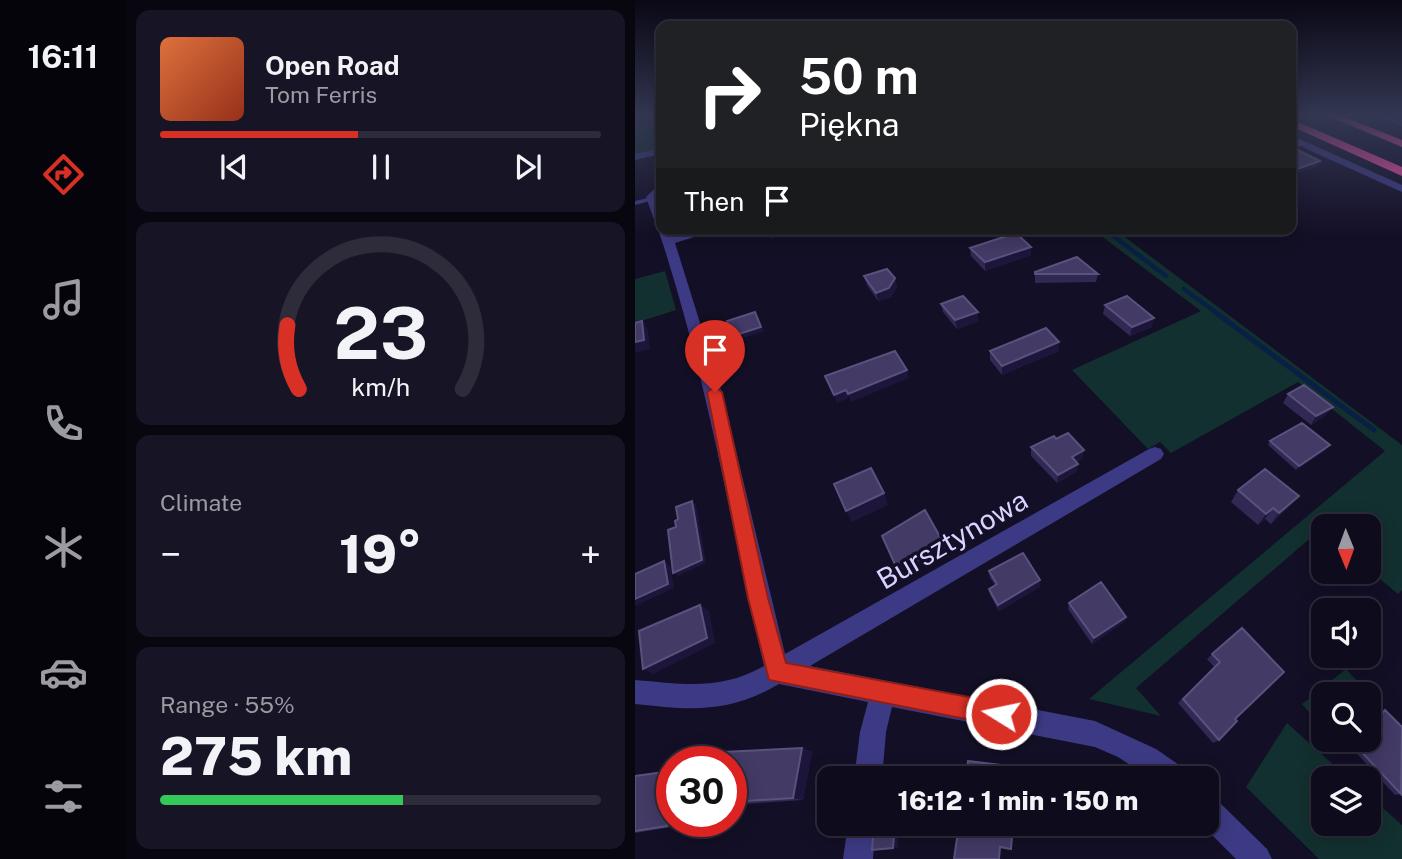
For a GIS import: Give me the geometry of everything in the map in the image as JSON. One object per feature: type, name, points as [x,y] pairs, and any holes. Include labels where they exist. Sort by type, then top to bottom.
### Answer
[{"type":"highway","points":[[1367,156],[1402,172]]},
{"type":"street","points":[[1330,156],[1402,189]]},
{"type":"street","points":[[656,191],[652,199],[656,209]]},
{"type":"street","points":[[666,235],[715,392],[758,598],[777,672],[1095,734],[1145,755],[1159,766]]},
{"type":"street","name":"Bursztynowa","points":[[635,692],[687,698],[724,696],[751,687],[1155,454]]},
{"type":"street","points":[[869,766],[873,732],[882,694]]},
{"type":"street","points":[[1219,822],[1257,859]]},
{"type":"street","points":[[858,859],[861,836]]},
{"type":"lane","points":[[635,203],[652,199]]},
{"type":"green space","points":[[1100,235],[1122,235],[1402,445],[1402,590],[1398,594],[1381,580],[1381,514],[1311,514],[1311,538],[1136,688],[1161,716],[1089,699],[1385,451],[1298,382],[1171,453],[1160,442],[1148,449],[1072,370],[1201,311]]},
{"type":"green space","points":[[665,271],[676,310],[635,323],[635,279]]},
{"type":"green space","points":[[1346,669],[1358,682],[1330,682]]},
{"type":"green space","points":[[1311,697],[1311,715],[1302,704]]},
{"type":"green space","points":[[1287,723],[1311,745],[1311,752],[1319,752],[1335,766],[1311,766],[1311,836],[1381,836],[1381,806],[1402,825],[1402,859],[1319,859],[1246,787]]},
{"type":"building","points":[[1296,156],[1310,156],[1320,161],[1296,169]]},
{"type":"building","points":[[1010,235],[1018,235],[1031,247],[985,262],[970,248]]},
{"type":"building","points":[[1077,257],[1098,274],[1035,274],[1035,272]]},
{"type":"building","points":[[887,269],[895,278],[889,288],[876,293],[864,276]]},
{"type":"building","points":[[963,296],[978,312],[955,320],[941,304]]},
{"type":"building","points":[[1127,296],[1154,318],[1132,327],[1105,305]]},
{"type":"building","points":[[755,312],[761,327],[733,336],[727,321]]},
{"type":"building","points":[[642,321],[644,340],[635,342],[635,323]]},
{"type":"building","points":[[1046,328],[1059,342],[1002,366],[990,351]]},
{"type":"building","points":[[895,351],[907,370],[848,394],[846,390],[834,395],[825,376]]},
{"type":"building","points":[[1304,385],[1333,407],[1316,416],[1288,394]]},
{"type":"building","points":[[1302,423],[1330,445],[1299,466],[1270,441]]},
{"type":"building","points":[[1068,433],[1084,450],[1072,457],[1078,464],[1058,475],[1031,447],[1054,436],[1056,439]]},
{"type":"building","points":[[871,468],[884,493],[846,511],[834,484]]},
{"type":"building","points":[[1265,469],[1299,496],[1279,513],[1273,508],[1266,514],[1238,490]]},
{"type":"building","points":[[692,501],[702,560],[673,573],[668,530],[676,527],[676,507]]},
{"type":"building","points":[[925,510],[943,542],[921,553],[923,557],[898,571],[882,536]]},
{"type":"building","points":[[1023,553],[1040,580],[998,605],[989,589],[997,584],[989,571]]},
{"type":"building","points":[[664,561],[668,584],[635,599],[635,574]]},
{"type":"building","points":[[1101,582],[1126,617],[1094,638],[1069,603]]},
{"type":"building","points":[[700,605],[707,638],[643,669],[639,631]]},
{"type":"building","points":[[1242,628],[1284,672],[1235,719],[1237,721],[1219,740],[1183,699],[1220,662],[1212,654]]},
{"type":"building","points":[[1385,710],[1402,727],[1401,794],[1381,773],[1381,766],[1375,766],[1362,752],[1381,752],[1381,714]]},
{"type":"building","points":[[802,748],[793,798],[747,801],[747,751]]},
{"type":"building","points":[[968,761],[1009,766],[967,766]]},
{"type":"building","points":[[656,773],[656,828],[635,831],[635,776]]},
{"type":"building","points":[[873,836],[919,836],[894,837],[893,848],[872,850]]},
{"type":"building","points":[[957,836],[1012,836],[1011,849],[1000,847],[999,859],[954,859]]},
{"type":"waterway","points":[[1112,235],[1166,276]]},
{"type":"waterway","points":[[1184,289],[1218,314]]},
{"type":"waterway","points":[[1215,312],[1374,430]]},
{"type":"route","points":[[715,392],[758,598],[777,672],[882,694],[1001,714]]}]
